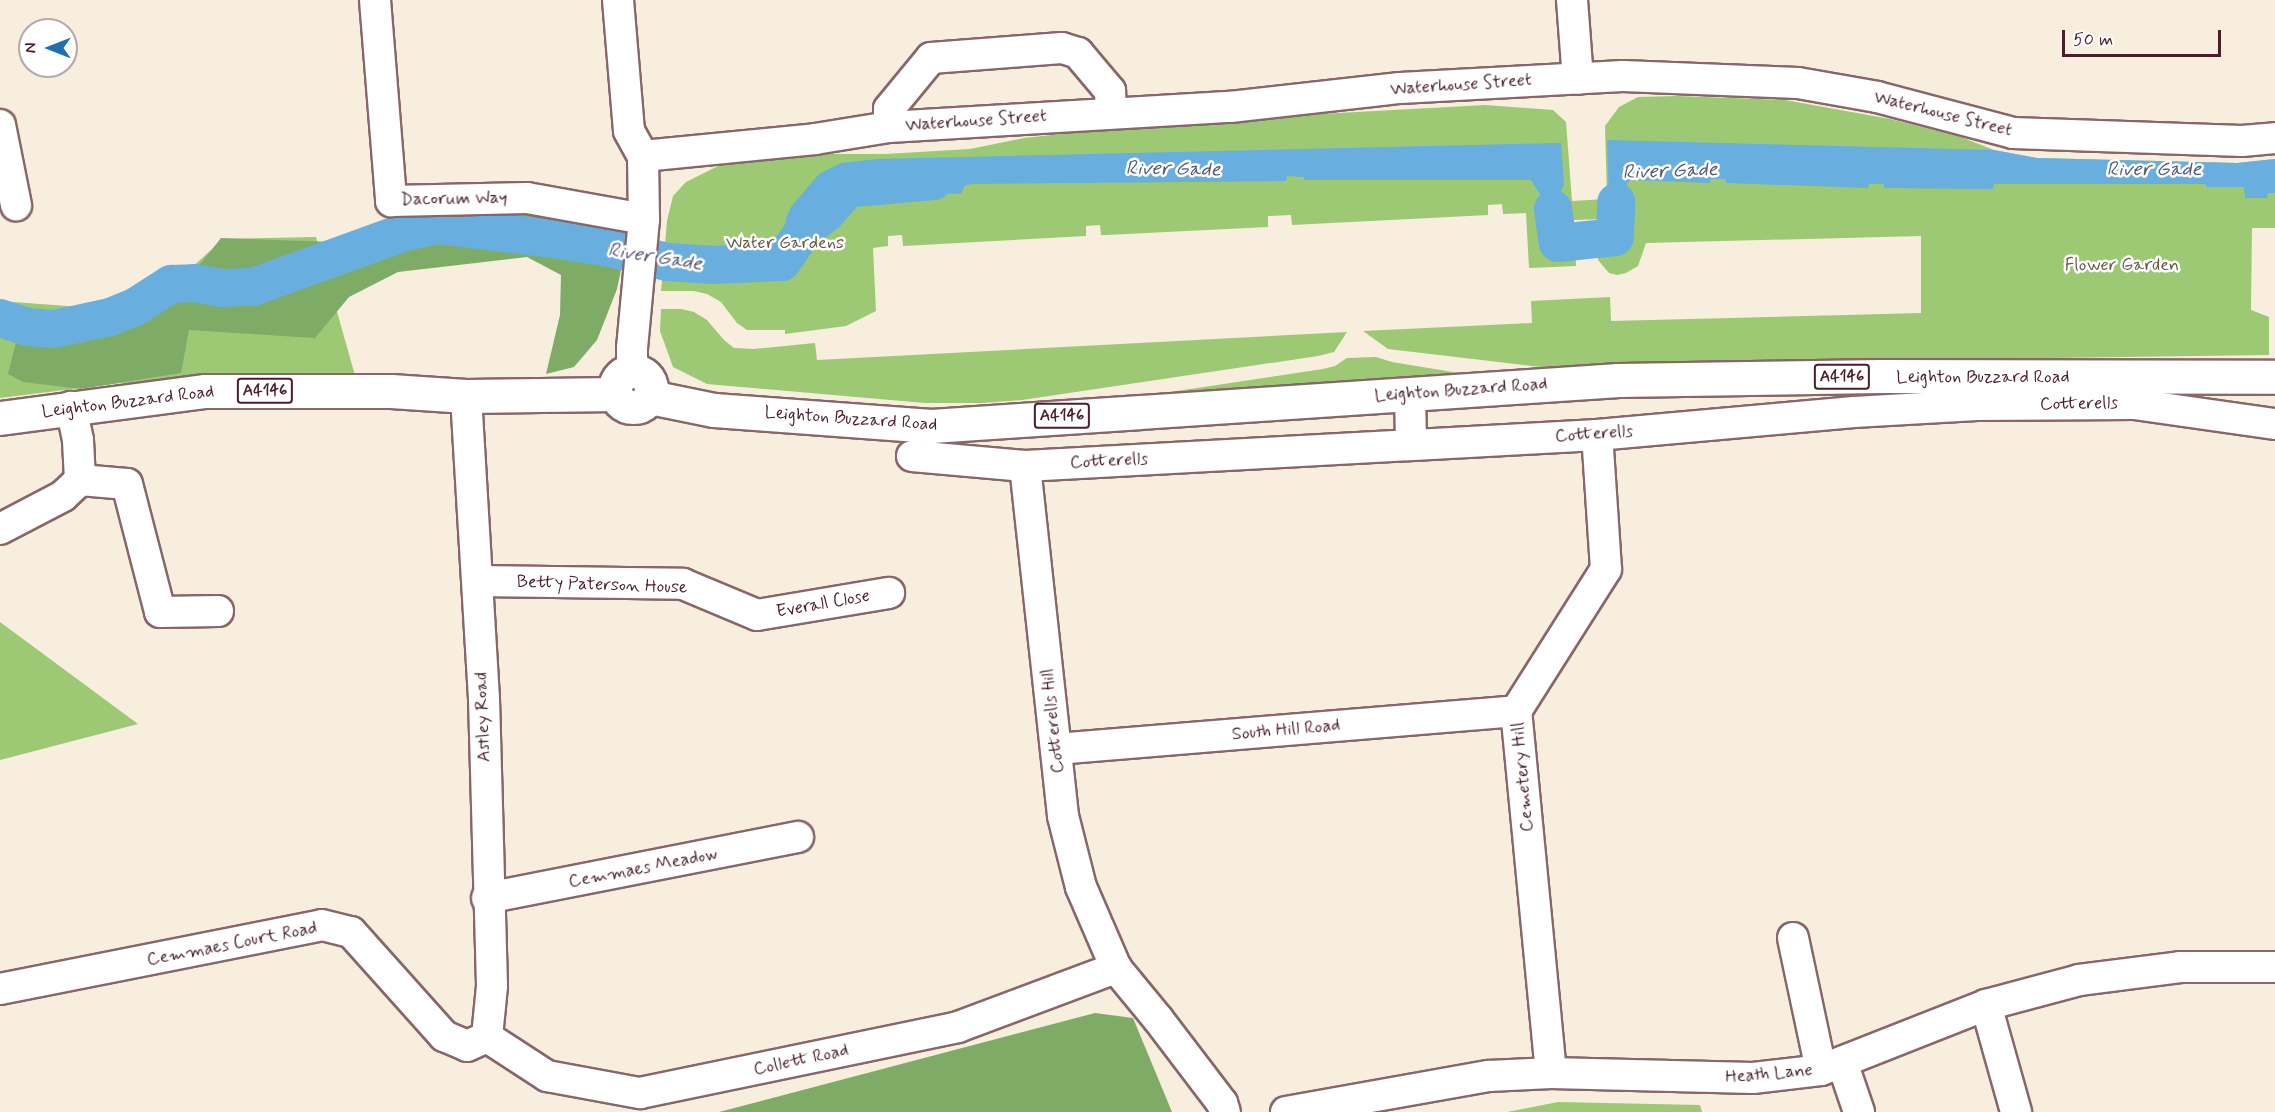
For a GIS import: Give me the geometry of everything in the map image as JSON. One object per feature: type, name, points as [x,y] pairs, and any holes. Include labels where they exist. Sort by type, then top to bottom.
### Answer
[{"type":"main road","name":"Leighton Buzzard Road","points":[[0,418],[205,391],[391,391],[466,396],[633,387],[714,410],[931,426],[1618,380],[1880,376],[2275,377]]},
{"type":"street","name":"Dacorum Way","points":[[375,0],[391,201],[527,198],[643,226]]},
{"type":"street","points":[[618,0],[629,130],[644,156],[643,226],[633,387]]},
{"type":"street","points":[[1572,0],[1578,79]]},
{"type":"street","points":[[889,127],[889,109],[931,58],[1062,48],[1078,53],[1110,91],[1111,113]]},
{"type":"street","name":"Waterhouse Street","points":[[644,156],[815,139],[889,127],[1230,107],[1400,88],[1623,76],[1798,83],[1877,97],[2013,133],[2242,141],[2275,138]]},
{"type":"street","points":[[0,125],[16,205]]},
{"type":"street","points":[[1410,394],[1411,443]]},
{"type":"street","name":"Astley Road","points":[[466,396],[483,699],[487,898],[492,986],[487,1037]]},
{"type":"street","name":"Cotterells","points":[[912,456],[1025,466],[1411,443],[1597,435],[1854,412],[1977,405],[2134,404],[2275,424]]},
{"type":"street","points":[[71,407],[78,440],[80,480]]},
{"type":"street","name":"Cemetery Hill","points":[[1551,1073],[1516,711],[1606,569],[1597,435]]},
{"type":"street","name":"Cotterells Hill","points":[[1025,466],[1063,816],[1081,887],[1116,968],[1222,1103],[1225,1112]]},
{"type":"street","points":[[0,529],[63,496],[80,480],[126,484],[160,612],[218,611]]},
{"type":"street","name":"Betty Paterson House","points":[[477,581],[683,584],[757,615]]},
{"type":"street","name":"Everall Close","points":[[757,615],[889,592]]},
{"type":"street","name":"South Hill Road","points":[[1056,750],[1516,711]]},
{"type":"street","name":"Cemmaes Meadow","points":[[487,898],[798,837]]},
{"type":"street","name":"Cemmaes Court Road","points":[[0,989],[322,925],[351,933],[444,1036],[467,1046],[487,1037]]},
{"type":"street","points":[[1792,938],[1832,1066],[1859,1112]]},
{"type":"street","name":"Heath Lane","points":[[1286,1112],[1489,1076],[1551,1073],[1753,1078],[1832,1066],[1986,1005],[2079,980],[2180,967],[2275,966]]},
{"type":"street","name":"Collett Road","points":[[487,1037],[547,1076],[640,1093],[958,1027],[1116,968]]},
{"type":"street","points":[[1986,1005],[2016,1112]]},
{"type":"green space","name":"Water Gardens","points":[[1638,97],[1785,100],[1890,119],[1961,137],[1994,150],[2037,158],[2237,163],[2275,159],[2275,228],[2252,228],[2251,310],[2269,317],[2269,355],[1623,364],[1549,368],[1388,349],[1363,331],[1532,323],[1531,301],[1610,297],[1611,321],[1921,313],[1921,236],[1646,243],[1638,266],[1617,275],[1609,273],[1598,260],[1597,230],[1607,229],[1607,219],[1574,220],[1576,266],[1529,268],[1526,213],[1503,214],[1502,204],[1488,205],[1488,215],[1292,225],[1291,215],[1268,216],[1268,227],[1101,235],[1100,225],[1086,226],[1086,236],[903,246],[902,235],[888,236],[888,246],[873,248],[876,311],[846,326],[785,334],[785,330],[747,330],[737,323],[721,302],[707,294],[694,291],[661,291],[667,221],[673,196],[686,182],[724,163],[787,154],[885,154],[970,149],[1024,138],[1172,122],[1485,105],[1553,110],[1566,122],[1572,201],[1607,199],[1605,126],[1619,107]]},
{"type":"green space","points":[[490,208],[630,227],[617,289],[597,340],[574,367],[546,374],[560,315],[561,275],[527,257],[398,272],[349,297],[315,338],[189,330],[181,373],[81,389],[23,382],[8,374],[21,322],[95,313],[166,292],[202,262],[221,238],[336,242],[400,225],[407,213]]},
{"type":"green space","points":[[316,237],[356,379],[121,383],[0,398],[0,301],[94,308],[166,291],[223,239]]},
{"type":"green space","points":[[661,309],[681,309],[694,312],[707,320],[734,348],[753,349],[815,343],[817,360],[1347,332],[1334,352],[1318,356],[1022,400],[925,403],[707,384],[673,367],[660,331]]},
{"type":"green space","points":[[1376,357],[1392,362],[1471,375],[1157,394],[1323,369],[1335,366],[1347,358]]},
{"type":"green space","points":[[0,622],[138,724],[0,760]]},
{"type":"green space","points":[[1095,1013],[1133,1018],[1172,1112],[719,1112]]},
{"type":"green space","points":[[1558,1102],[1700,1105],[1702,1112],[1507,1112]]},
{"type":"water","points":[[1607,140],[1994,150],[2037,158],[2237,163],[2275,159],[2275,193],[2268,193],[2267,198],[2245,198],[2244,187],[2206,187],[2206,184],[1994,184],[1993,189],[1884,188],[1884,184],[1869,184],[1868,188],[1726,183],[1726,179],[1710,179],[1710,183],[1631,180],[1627,183],[1627,200],[1618,242],[1597,243],[1598,232],[1610,231]]},
{"type":"water","name":"Water Gardens","points":[[1561,143],[1564,185],[1557,199],[1560,236],[1574,236],[1574,248],[1555,248],[1550,211],[1531,180],[1304,180],[1304,177],[1287,176],[1286,181],[974,184],[965,185],[961,194],[943,193],[910,202],[904,195],[906,186],[862,185],[856,208],[838,228],[803,255],[792,269],[782,262],[786,218],[791,207],[819,174],[841,163],[878,159]]},
{"type":"waterway","name":"River Gade","points":[[0,318],[27,327],[54,329],[110,317],[135,307],[171,284],[194,283],[221,288],[253,287],[402,233],[437,225],[610,248],[667,262],[714,265],[782,262],[832,190],[934,181]]},
{"type":"waterway","name":"River Gade","points":[[1553,209],[1558,243],[1615,237],[1616,202]]},
{"type":"park label","name":"Flower Garden","points":[[2122,265]]}]
